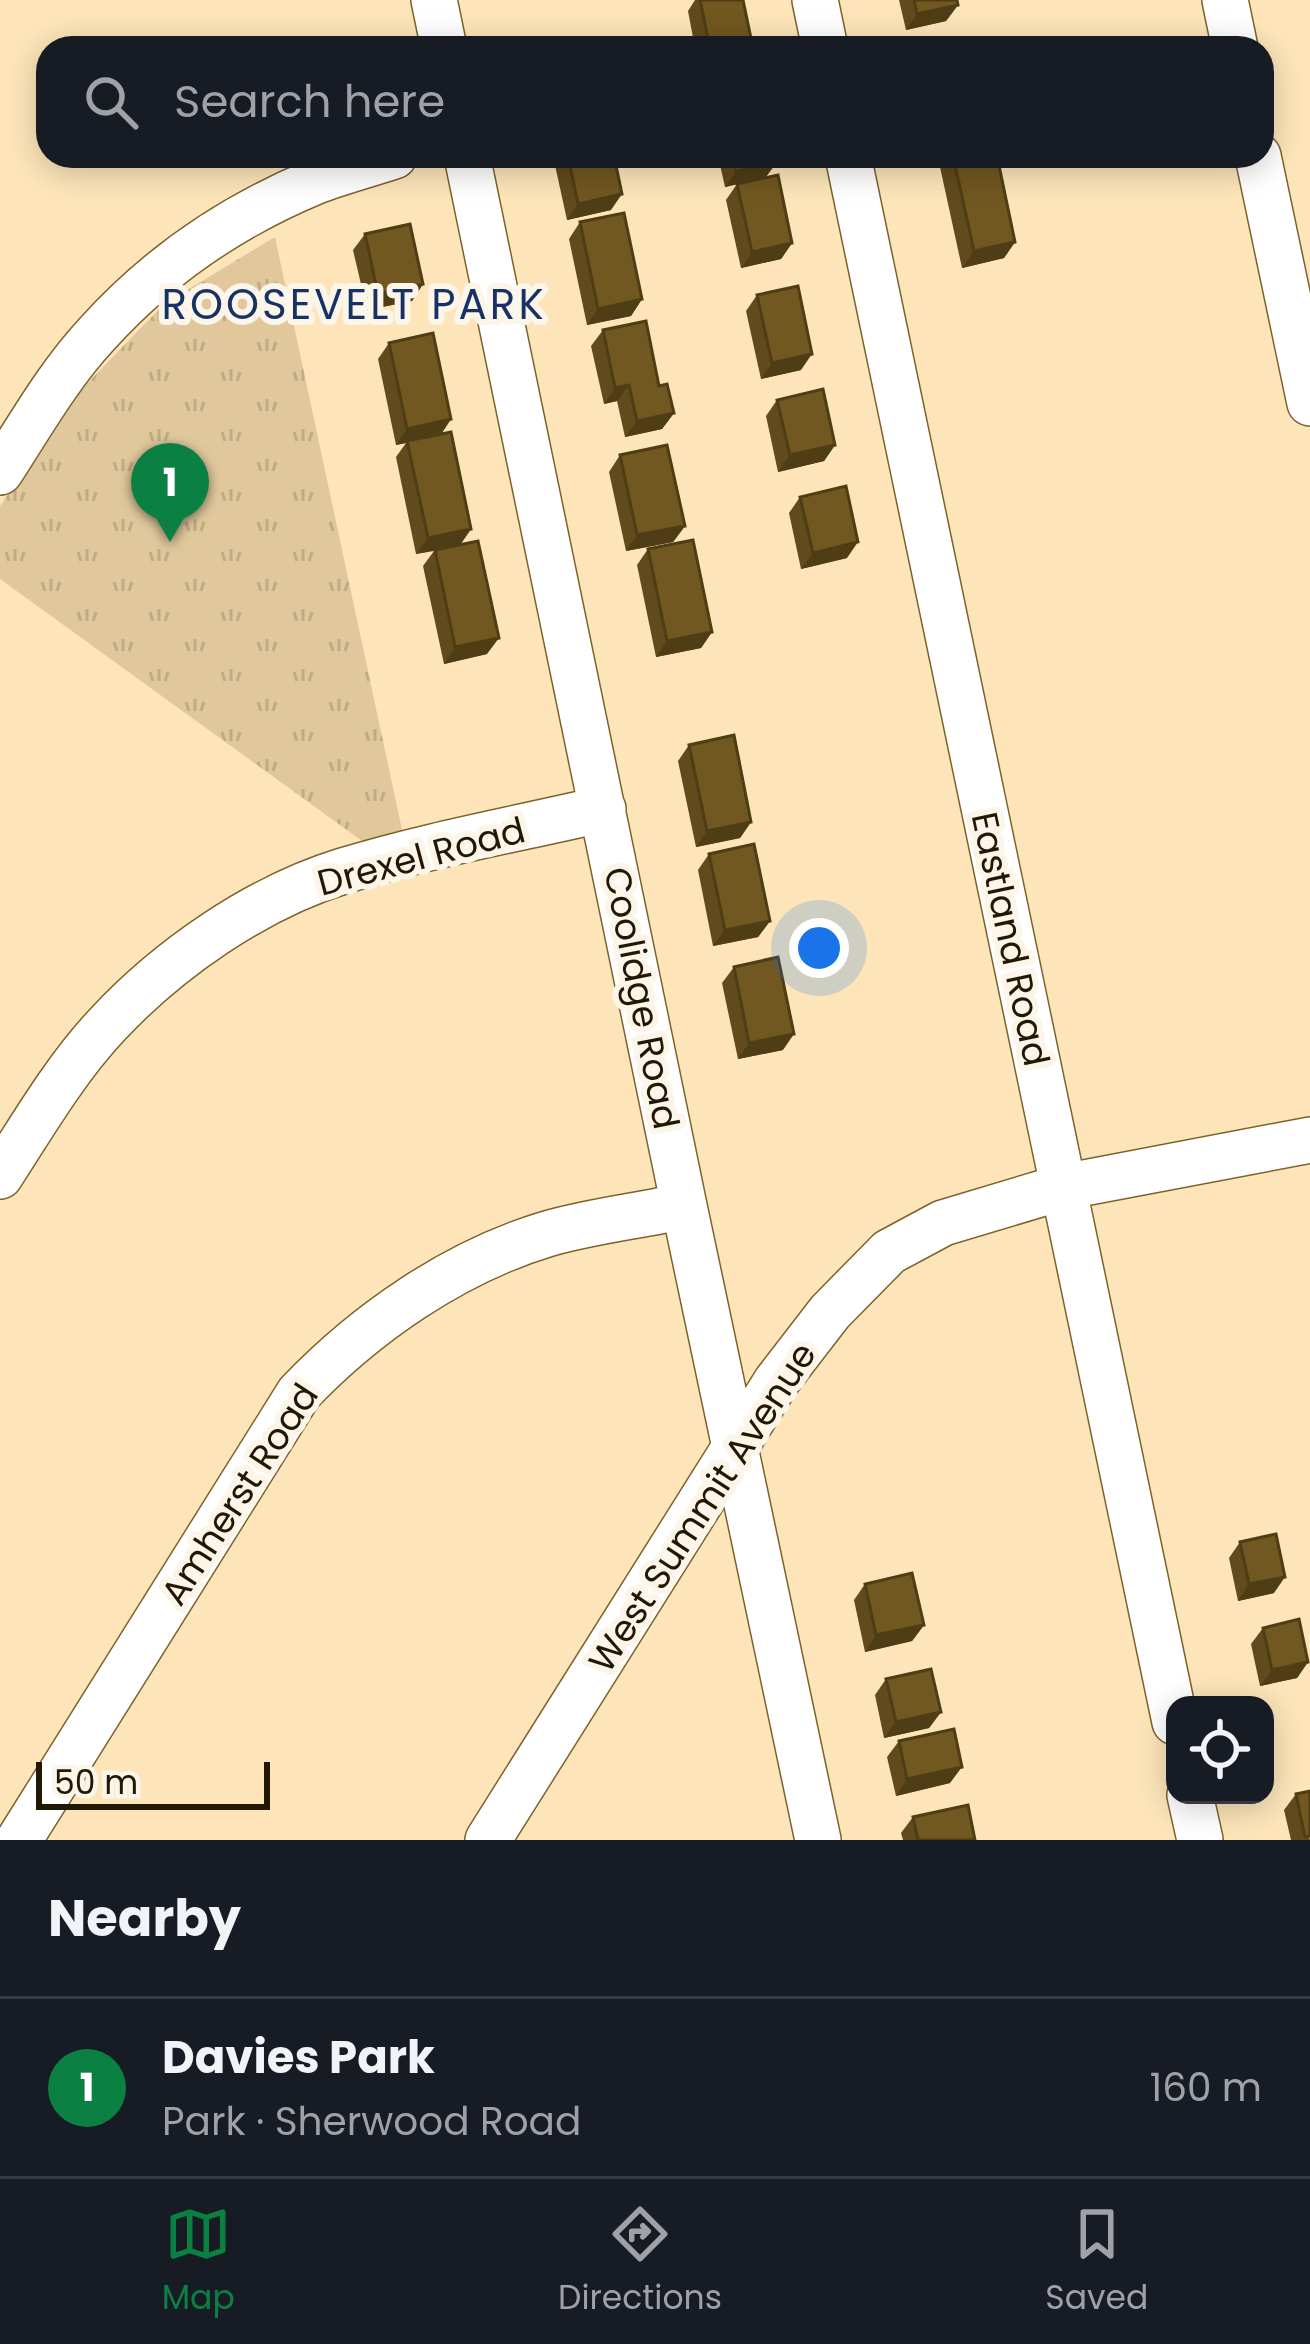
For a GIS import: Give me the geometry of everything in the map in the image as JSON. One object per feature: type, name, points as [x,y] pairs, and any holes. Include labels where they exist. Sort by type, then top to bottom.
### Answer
[{"type":"street","points":[[434,0],[442,36]]},
{"type":"street","points":[[815,0],[822,36]]},
{"type":"street","points":[[1226,0],[1233,36]]},
{"type":"street","points":[[0,472],[56,386],[137,292],[219,229],[256,208],[357,168]]},
{"type":"street","name":"Coolidge Road","points":[[470,168],[818,1840]]},
{"type":"street","name":"Eastland Road","points":[[851,168],[1170,1696]]},
{"type":"street","points":[[1261,168],[1310,403]]},
{"type":"street","name":"Drexel Road","points":[[0,1176],[63,1080],[105,1027],[184,954],[215,933],[341,872],[604,808]]},
{"type":"street","name":"West Summit Avenue","points":[[488,1840],[776,1382],[890,1252],[943,1223],[1063,1187],[1310,1140]]},
{"type":"street","name":"Amherst Road","points":[[20,1840],[299,1393],[326,1365],[391,1313],[454,1272],[546,1234],[684,1206]]},
{"type":"street","points":[[1192,1804],[1200,1840]]},
{"type":"green space","points":[[275,237],[404,839],[369,846],[0,579],[0,506],[74,397],[164,304]]},
{"type":"building","points":[[700,0],[743,0],[750,36],[708,36]]},
{"type":"building","points":[[914,0],[957,0],[958,5],[917,14]]},
{"type":"building","points":[[570,168],[617,168],[622,194],[578,204]]},
{"type":"building","points":[[956,168],[1000,168],[1015,242],[974,251]]},
{"type":"building","points":[[778,175],[792,243],[752,252],[737,184]]},
{"type":"building","points":[[624,213],[642,299],[598,309],[580,222]]},
{"type":"building","points":[[410,224],[423,284],[378,294],[365,234]]},
{"type":"building","points":[[798,286],[812,354],[772,363],[757,295]]},
{"type":"building","points":[[646,321],[659,386],[667,384],[674,413],[637,421],[629,385],[615,388],[603,330]]},
{"type":"building","points":[[433,333],[451,419],[407,429],[389,343]]},
{"type":"building","points":[[823,389],[835,445],[790,455],[777,400]]},
{"type":"building","points":[[451,432],[471,529],[428,538],[407,441]]},
{"type":"building","points":[[667,445],[685,526],[637,535],[620,455]]},
{"type":"building","points":[[846,486],[858,542],[813,553],[800,497]]},
{"type":"building","points":[[693,540],[712,632],[667,641],[648,549]]},
{"type":"building","points":[[478,541],[499,638],[455,647],[435,550]]},
{"type":"building","points":[[734,735],[751,822],[707,831],[689,745]]},
{"type":"building","points":[[754,844],[770,921],[725,930],[709,854]]},
{"type":"building","points":[[778,957],[794,1034],[749,1043],[734,967]]},
{"type":"building","points":[[1276,1534],[1285,1577],[1249,1584],[1240,1542]]},
{"type":"building","points":[[912,1573],[924,1625],[876,1635],[865,1584]]},
{"type":"building","points":[[1299,1619],[1308,1662],[1272,1670],[1263,1628]]},
{"type":"building","points":[[931,1669],[941,1712],[896,1722],[886,1679]]},
{"type":"building","points":[[954,1729],[962,1767],[907,1779],[899,1741]]},
{"type":"building","points":[[1310,1791],[1310,1836],[1305,1837],[1296,1794]]},
{"type":"building","points":[[968,1805],[975,1840],[918,1840],[913,1817]]},
{"type":"place","name":"Davies Park","points":[[170,542]]},
{"type":"district","name":"ROOSEVELT PARK","points":[[354,304]]}]
